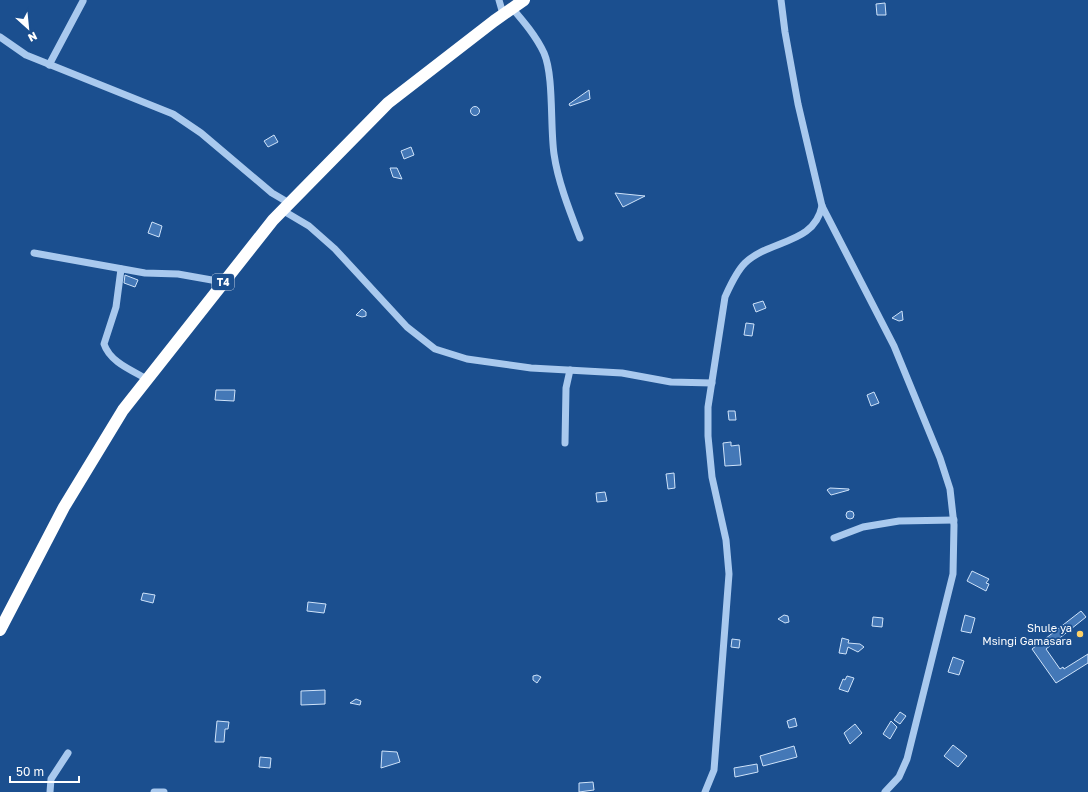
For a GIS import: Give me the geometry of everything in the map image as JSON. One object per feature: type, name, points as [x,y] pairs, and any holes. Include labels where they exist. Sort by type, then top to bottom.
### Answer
[{"type":"highway","name":"T4","points":[[0,630],[64,508],[123,410],[223,282],[286,207],[388,103],[524,0]]},
{"type":"street","points":[[499,0],[508,11],[527,25],[544,54],[550,84],[554,156],[564,193],[580,238]]},
{"type":"street","points":[[781,0],[785,32],[798,104],[822,206],[894,346],[940,458],[950,490],[954,520],[953,574],[918,721],[907,759],[899,777],[885,792]]},
{"type":"street","points":[[49,65],[83,1]]},
{"type":"street","points":[[0,37],[26,55],[173,114],[201,133],[310,226],[335,249],[407,327],[436,349],[467,359],[531,368],[622,373],[671,382],[712,383]]},
{"type":"street","points":[[705,792],[714,770],[729,574],[726,540],[712,477],[708,436],[708,407],[725,297],[733,280],[744,263],[766,248],[796,239],[808,232],[820,215],[822,206]]},
{"type":"street","points":[[34,253],[145,273],[178,274],[223,282]]},
{"type":"street","points":[[121,269],[116,307],[104,344],[107,352],[118,362],[147,380]]},
{"type":"street","points":[[565,443],[566,388],[570,370]]},
{"type":"street","points":[[834,538],[863,527],[899,521],[954,520]]},
{"type":"street","points":[[50,792],[51,779],[68,753]]},
{"type":"street","points":[[154,792],[164,792]]},
{"type":"building","points":[[885,3],[886,15],[877,15],[876,4]]},
{"type":"building","points":[[589,90],[590,99],[570,106],[569,104]]},
{"type":"building","points":[[475,106],[480,111],[475,116],[470,111]]},
{"type":"building","points":[[274,135],[278,142],[268,147],[264,141]]},
{"type":"building","points":[[411,147],[414,155],[404,159],[401,151]]},
{"type":"building","points":[[390,168],[397,168],[402,179],[393,177]]},
{"type":"building","points":[[615,193],[645,196],[623,207]]},
{"type":"building","points":[[152,222],[162,226],[159,237],[148,233]]},
{"type":"building","points":[[125,275],[138,280],[135,287],[124,283]]},
{"type":"building","points":[[763,301],[766,308],[756,312],[753,304]]},
{"type":"building","points":[[362,309],[366,312],[366,316],[362,317],[356,315]]},
{"type":"building","points":[[902,311],[903,320],[899,321],[892,318]]},
{"type":"building","points":[[746,323],[754,324],[752,336],[744,335]]},
{"type":"building","points":[[216,390],[235,390],[234,401],[215,400]]},
{"type":"building","points":[[874,392],[879,403],[871,406],[867,395]]},
{"type":"building","points":[[728,411],[735,411],[736,420],[729,420]]},
{"type":"building","points":[[731,442],[731,446],[739,445],[741,465],[725,466],[723,443]]},
{"type":"building","points":[[674,473],[675,488],[668,489],[666,474]]},
{"type":"building","points":[[830,488],[849,490],[831,495],[827,490]]},
{"type":"building","points":[[605,492],[607,501],[597,502],[596,493]]},
{"type":"building","points":[[850,511],[853,512],[853,518],[850,519],[847,518],[846,515],[847,512]]},
{"type":"building","points":[[972,571],[989,579],[986,583],[989,584],[986,591],[967,581]]},
{"type":"building","points":[[143,593],[155,595],[153,603],[141,600]]},
{"type":"building","points":[[308,602],[326,604],[324,613],[307,611]]},
{"type":"building","points":[[1081,611],[1086,617],[1046,649],[1060,669],[1063,667],[1064,669],[1088,654],[1088,663],[1056,683],[1032,649]]},
{"type":"building","points":[[784,615],[788,616],[789,622],[785,623],[778,619]]},
{"type":"building","points":[[965,615],[975,618],[971,633],[961,631]]},
{"type":"building","points":[[873,617],[883,618],[882,627],[872,626]]},
{"type":"building","points":[[842,638],[849,640],[848,643],[860,644],[864,647],[858,652],[848,647],[846,654],[839,653]]},
{"type":"building","points":[[732,639],[740,640],[739,648],[731,647]]},
{"type":"building","points":[[953,657],[964,661],[959,675],[948,672]]},
{"type":"building","points":[[537,675],[541,677],[537,683],[533,680],[533,676]]},
{"type":"building","points":[[847,676],[854,678],[848,692],[839,689],[843,679],[845,680]]},
{"type":"building","points":[[325,690],[325,704],[301,705],[301,691]]},
{"type":"building","points":[[356,699],[361,701],[360,705],[350,703]]},
{"type":"building","points":[[900,712],[906,716],[900,724],[894,720]]},
{"type":"building","points":[[795,718],[797,726],[789,728],[787,721]]},
{"type":"building","points":[[217,721],[229,722],[228,729],[225,729],[224,742],[215,742]]},
{"type":"building","points":[[891,721],[897,727],[890,739],[883,734]]},
{"type":"building","points":[[855,724],[862,733],[850,744],[844,733]]},
{"type":"building","points":[[953,745],[967,756],[958,767],[944,756]]},
{"type":"building","points":[[794,746],[797,757],[763,766],[760,756]]},
{"type":"building","points":[[382,751],[397,752],[400,762],[381,768]]},
{"type":"building","points":[[260,757],[271,758],[270,768],[259,767]]},
{"type":"building","points":[[757,764],[758,772],[735,777],[734,768]]},
{"type":"building","points":[[593,782],[594,790],[579,792],[579,783]]},
{"type":"place","name":"Shule ya Msingi Gamasara","points":[[1080,634]]}]
